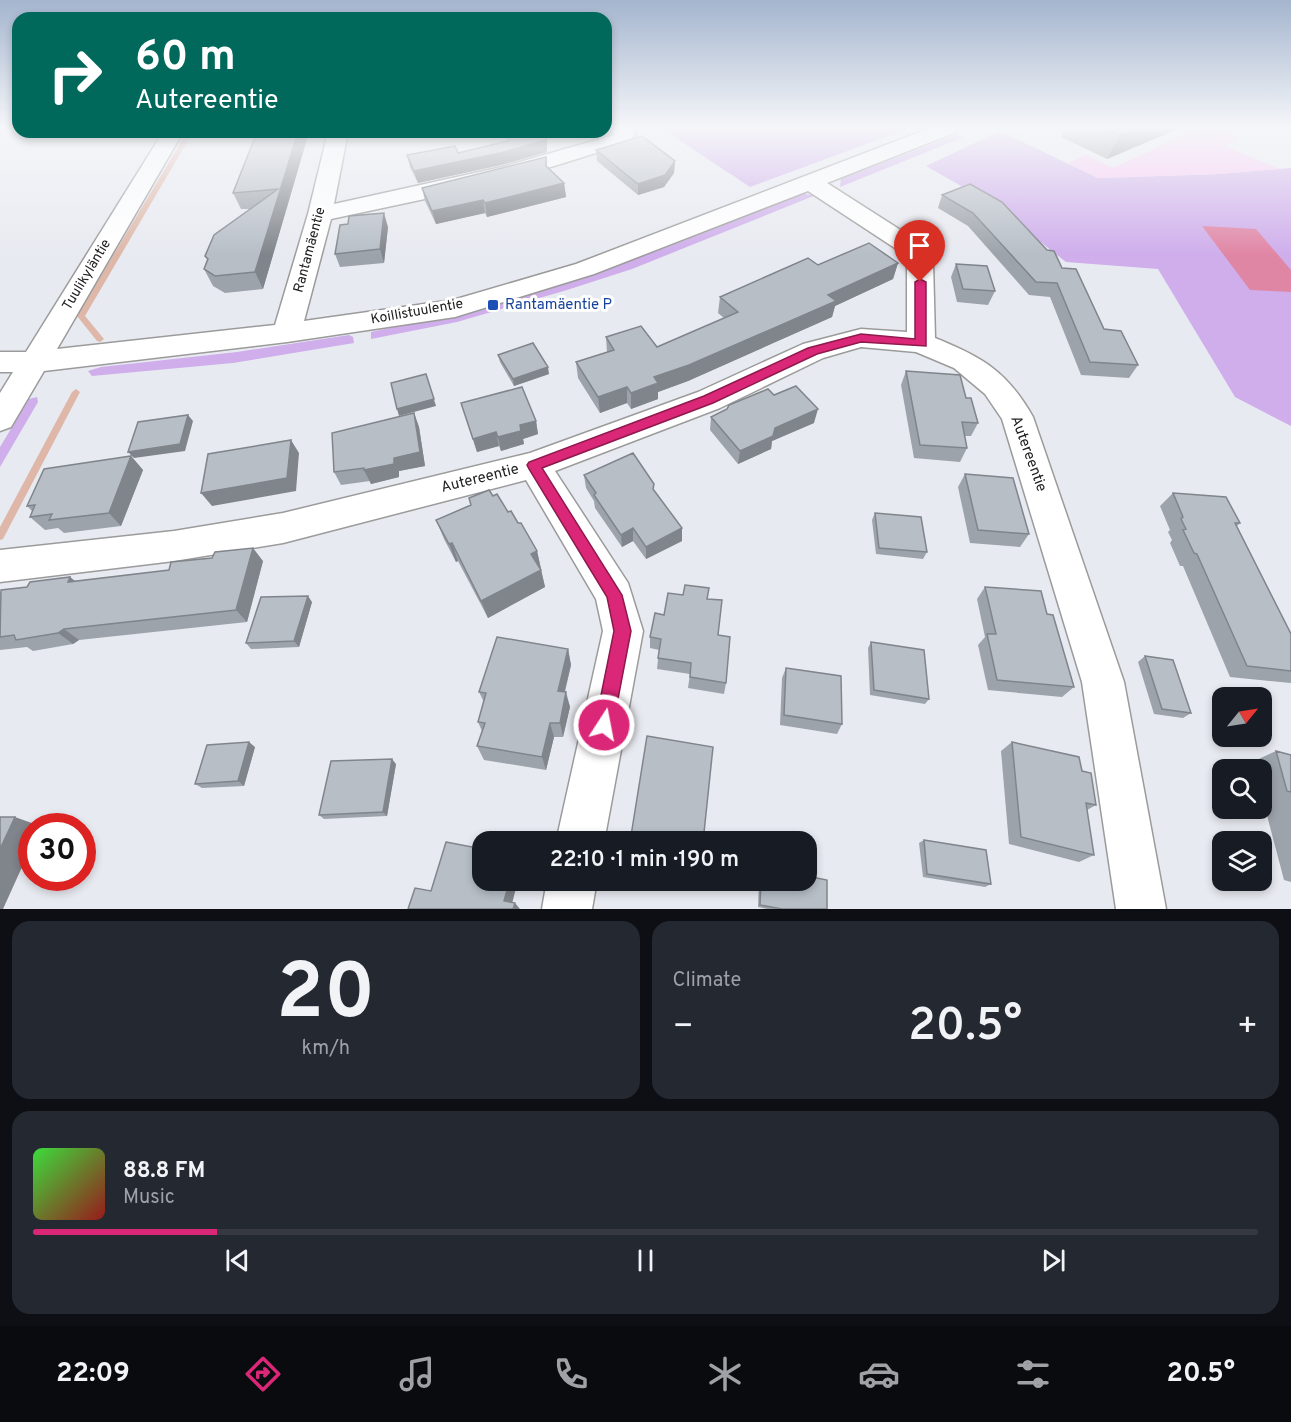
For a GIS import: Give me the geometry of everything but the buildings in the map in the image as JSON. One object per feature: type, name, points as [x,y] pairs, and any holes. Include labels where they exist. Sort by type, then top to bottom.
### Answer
[{"type":"street","name":"Tuulikyläntie","points":[[0,419],[151,170]]},
{"type":"street","name":"Rantamäentie","points":[[287,333],[330,170]]},
{"type":"street","points":[[320,214],[440,190],[514,170]]},
{"type":"street","name":"Koillistuulentie","points":[[0,362],[34,362],[287,333],[455,308],[585,269],[843,170]]},
{"type":"street","points":[[811,183],[915,250],[920,262],[921,343]]},
{"type":"street","name":"Autereentie","points":[[0,567],[174,546],[283,528],[534,465],[709,400],[813,351],[861,338],[921,343],[964,362],[996,386],[1017,417],[1103,682],[1141,909]]},
{"type":"street","points":[[534,465],[614,595],[623,631],[582,831]]},
{"type":"street","points":[[567,909],[570,891]]},
{"type":"shaded area","points":[[725,170],[795,170],[750,187]]},
{"type":"shaded area","points":[[863,170],[881,170],[840,187],[841,179]]},
{"type":"shaded area","points":[[934,170],[1082,170],[1098,178],[1291,170],[1291,426],[1235,397],[1158,269],[1066,262],[991,203]]},
{"type":"shaded area","points":[[1083,170],[1262,170],[1220,174],[1098,178]]},
{"type":"shaded area","points":[[803,194],[816,195],[632,269],[457,322],[371,339],[371,332],[491,304],[593,274]]},
{"type":"shaded area","points":[[1202,226],[1256,229],[1291,270],[1291,292],[1250,290]]},
{"type":"shaded area","points":[[349,335],[353,337],[354,343],[233,363],[92,376],[88,371],[101,367],[237,352]]},
{"type":"shaded area","points":[[37,397],[38,402],[0,467],[0,447],[29,399]]},
{"type":"waterway","points":[[100,339],[81,316],[167,170]]},
{"type":"waterway","points":[[0,536],[76,392]]},
{"type":"place","name":"Rantamäentie P","points":[[493,305]]},
{"type":"route","points":[[604,725],[623,631],[614,595],[534,465],[709,400],[813,351],[861,338],[921,343],[920,282]]}]
